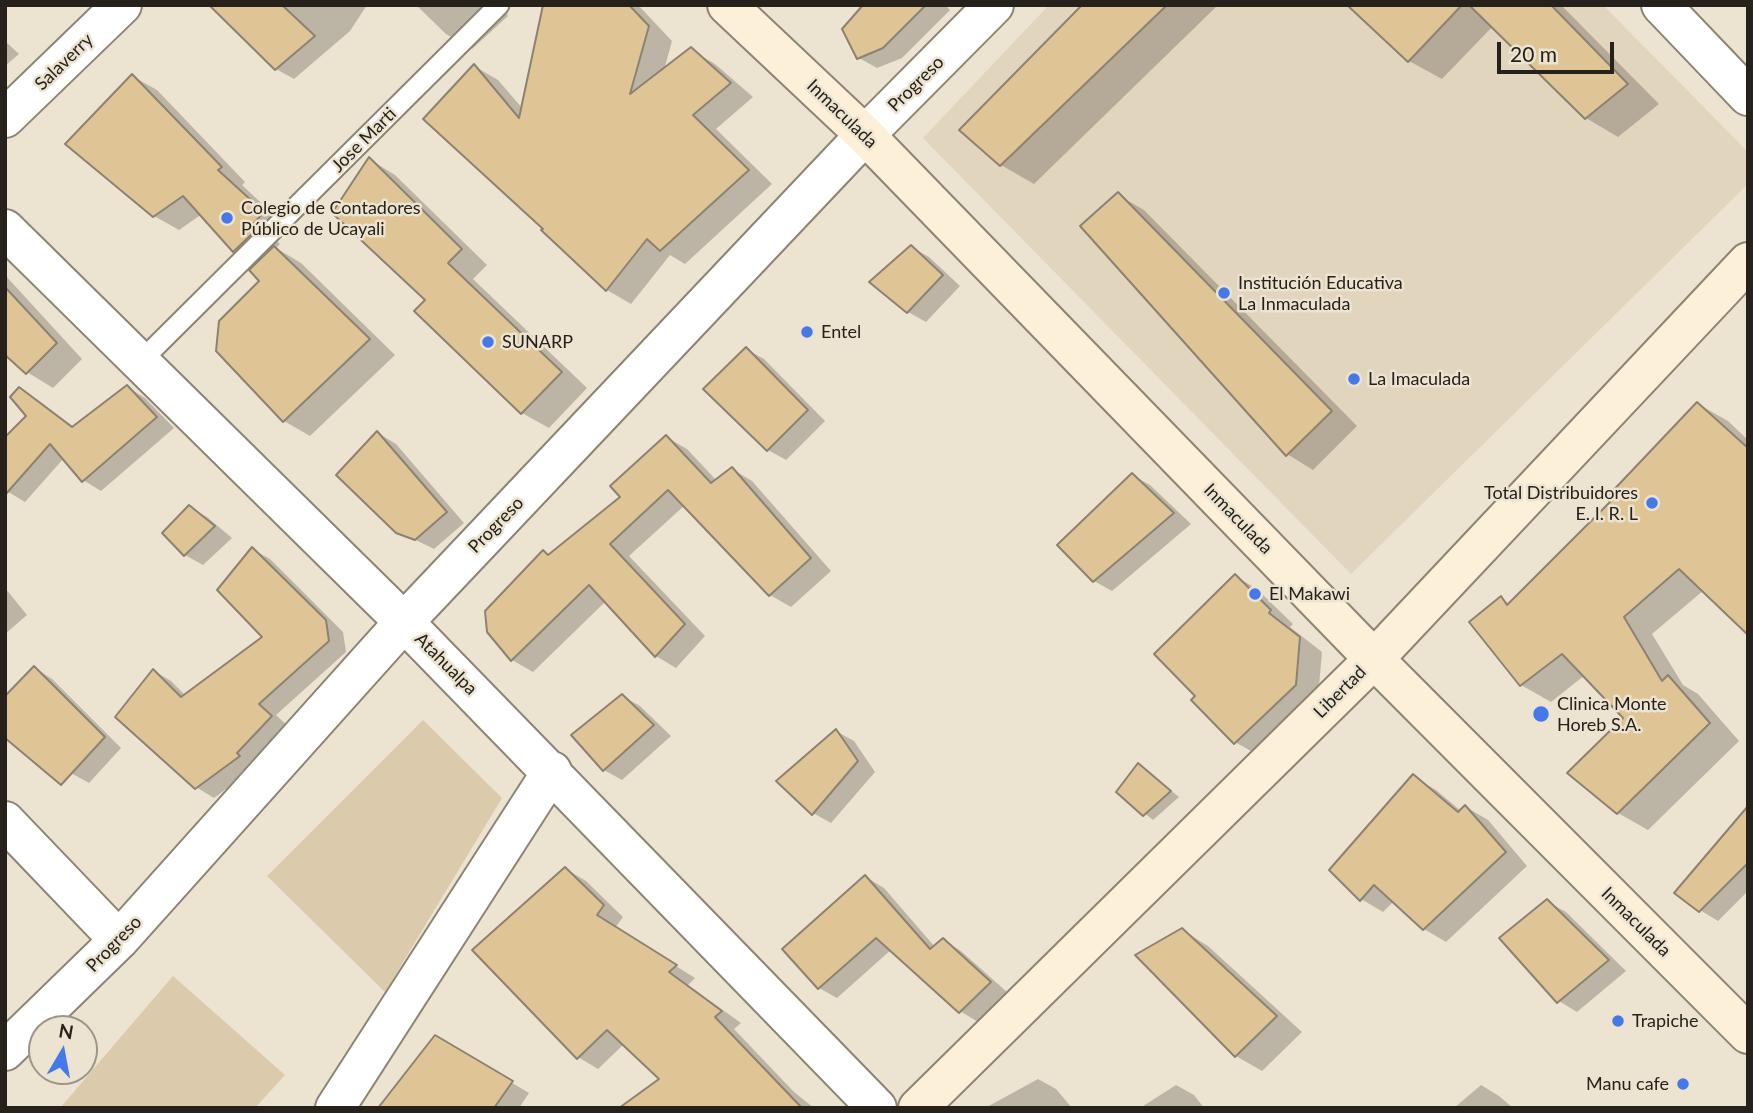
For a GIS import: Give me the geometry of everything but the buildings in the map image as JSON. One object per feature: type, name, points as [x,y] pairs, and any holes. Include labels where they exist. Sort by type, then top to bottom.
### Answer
[{"type":"street","name":"Salaverry","points":[[5,118],[122,5]]},
{"type":"street","name":"Inmaculada","points":[[727,5],[865,135],[1374,659],[1748,1034]]},
{"type":"street","name":"Progreso","points":[[5,1051],[119,940],[404,622],[865,135],[994,5]]},
{"type":"street","points":[[1661,5],[1748,96]]},
{"type":"street","name":"Atahualpa","points":[[5,229],[552,771],[877,1108]]},
{"type":"street","name":"Libertad","points":[[918,1108],[1374,659],[1748,262]]},
{"type":"street","points":[[335,1108],[552,771]]},
{"type":"street","points":[[5,821],[119,940]]},
{"type":"lane","name":"Jose Marti","points":[[139,363],[499,5]]},
{"type":"shaded area","name":"La Imaculada","points":[[1049,5],[1603,5],[1748,152],[1748,184],[1351,574],[923,138]]},
{"type":"shaded area","points":[[423,720],[502,798],[385,992],[267,876]]},
{"type":"shaded area","points":[[173,976],[285,1075],[255,1108],[60,1108],[80,1085],[98,1085],[98,1064]]},
{"type":"place","name":"Colegio de Contadores Público de Ucayali","points":[[227,218]]},
{"type":"place","name":"Institución Educativa La Inmaculada","points":[[1224,293]]},
{"type":"place","name":"Entel","points":[[807,332]]},
{"type":"place","name":"SUNARP","points":[[488,342]]},
{"type":"place","name":"La Imaculada","points":[[1354,379]]},
{"type":"place","name":"Total Distribuidores E. I. R. L","points":[[1652,503]]},
{"type":"place","name":"El Makawi","points":[[1255,594]]},
{"type":"place","name":"Clinica Monte Horeb S.A.","points":[[1541,714]]},
{"type":"place","name":"Trapiche","points":[[1618,1021]]},
{"type":"place","name":"Manu cafe","points":[[1683,1084]]}]
